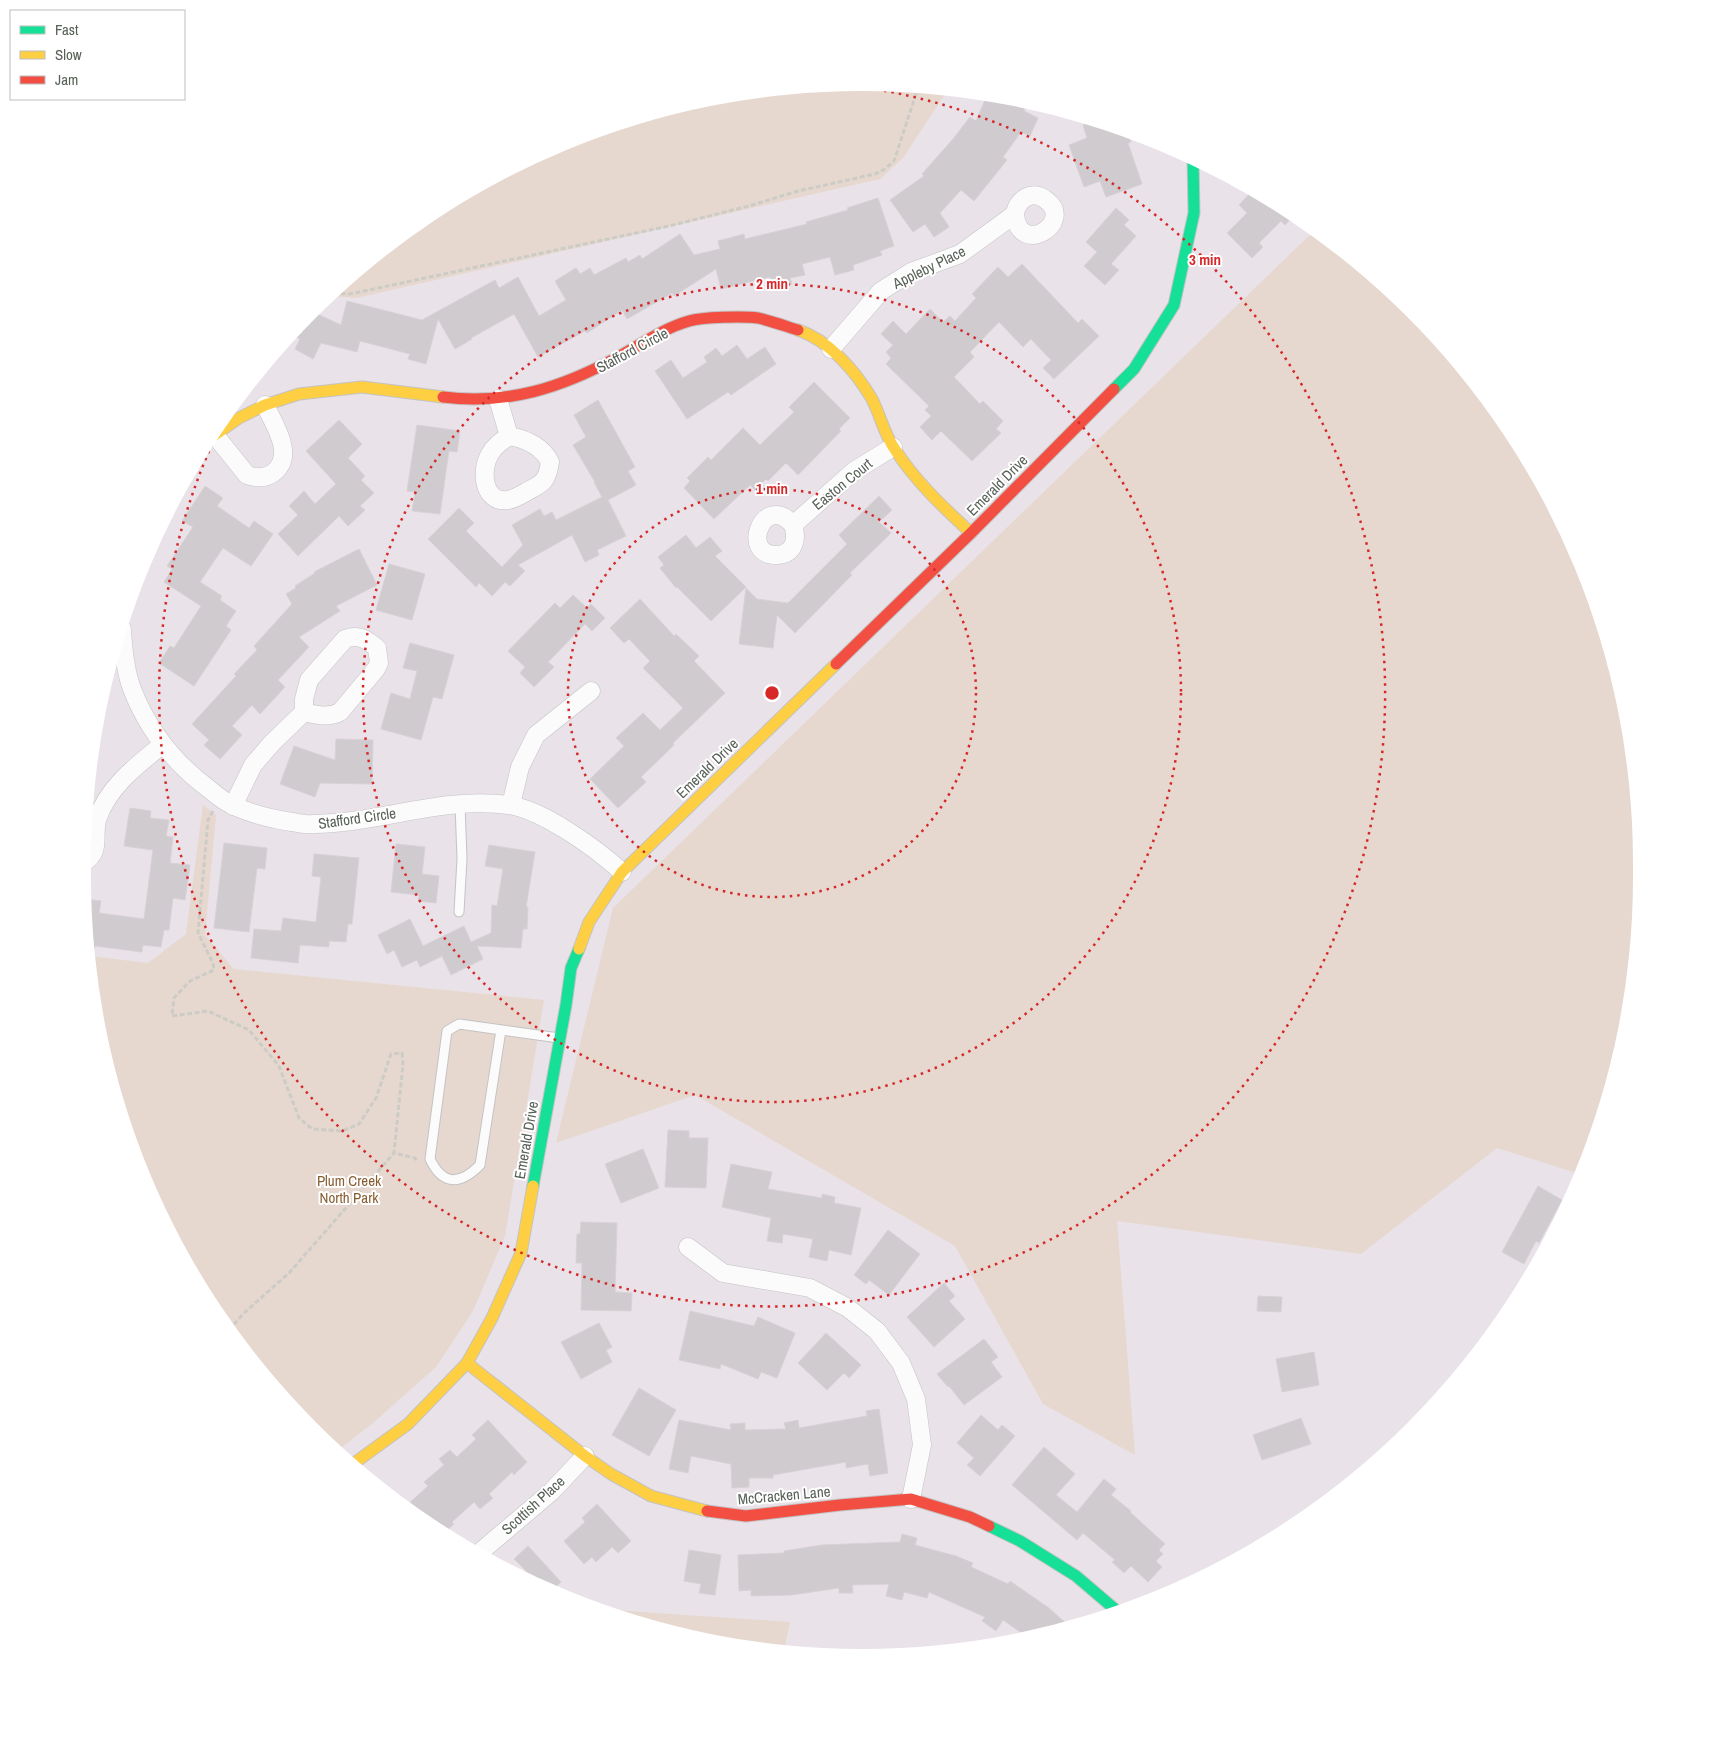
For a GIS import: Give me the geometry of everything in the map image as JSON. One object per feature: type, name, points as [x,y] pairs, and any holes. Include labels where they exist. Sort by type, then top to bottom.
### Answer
[{"type":"street","name":"Emerald Drive","points":[[358,1460],[408,1424],[467,1363],[492,1318],[521,1253],[571,968],[588,922],[622,872],[971,533],[1134,369],[1174,305],[1194,213],[1193,166]]},
{"type":"street","name":"Appleby Place","points":[[831,349],[881,291],[911,272],[960,254],[1015,214]]},
{"type":"street","name":"Stafford Circle","points":[[227,426],[265,405],[299,394],[362,386],[466,400],[498,399],[546,389],[589,373],[665,331],[689,321],[707,318],[758,318],[804,332],[831,349],[853,370],[867,392],[893,447],[914,476],[936,501],[971,533]]},
{"type":"street","points":[[498,399],[509,436]]},
{"type":"street","points":[[216,442],[247,475],[255,478],[272,474],[278,469],[284,454],[278,433],[265,405]]},
{"type":"street","name":"Easton Court","points":[[793,525],[854,471],[893,447]]},
{"type":"street","points":[[227,802],[253,765],[272,743],[304,712],[304,699],[309,680],[345,639],[353,636],[361,637],[377,648],[379,663],[376,669],[340,712],[332,716],[318,716],[304,712]]},
{"type":"street","name":"Stafford Circle","points":[[120,656],[131,687],[146,720],[162,745],[189,775],[227,802],[261,816],[312,825],[460,804],[511,805],[554,823],[604,855],[622,872]]},
{"type":"street","points":[[511,805],[520,767],[536,735],[591,691]]},
{"type":"street","points":[[93,820],[121,781],[162,745]]},
{"type":"street","points":[[91,855],[94,853],[97,836],[93,823]]},
{"type":"street","points":[[688,1247],[723,1273],[810,1288],[848,1308],[877,1331],[901,1363],[916,1399],[922,1445],[911,1499]]},
{"type":"street","name":"McCracken Lane","points":[[467,1363],[585,1456],[611,1474],[651,1496],[702,1511],[746,1516],[911,1499],[970,1517],[1020,1540],[1076,1576],[1112,1607]]},
{"type":"street","name":"Scottish Place","points":[[484,1549],[551,1492],[585,1456]]},
{"type":"lane","points":[[459,912],[462,859],[460,804]]},
{"type":"lane","points":[[501,1030],[480,1165],[471,1174],[460,1180],[445,1179],[436,1172],[430,1159],[447,1031],[459,1024],[560,1038]]},
{"type":"path","points":[[343,294],[350,294],[659,228],[750,206],[798,191],[875,174],[886,169],[894,161],[916,93]]},
{"type":"path","points":[[227,802],[208,820],[198,933],[213,963],[214,970],[190,981],[174,998],[172,1016],[208,1012],[249,1030],[279,1066],[299,1118],[312,1129],[342,1131],[359,1124],[376,1098],[391,1054],[402,1053],[403,1064],[394,1152],[289,1273],[234,1324]]},
{"type":"path","points":[[394,1152],[415,1158],[418,1166]]},
{"type":"green space","points":[[862,91],[944,96],[903,158],[880,179],[356,298],[339,297],[393,251],[434,221],[521,171],[567,150],[614,132],[712,106],[761,98]]},
{"type":"green space","points":[[1310,235],[1370,283],[1407,317],[1473,393],[1503,434],[1553,521],[1574,567],[1592,614],[1618,712],[1626,761],[1631,812],[1633,878],[1631,928],[1626,979],[1618,1028],[1592,1126],[1574,1172],[1497,1148],[1361,1254],[1117,1221],[1135,1455],[1043,1404],[955,1246],[695,1095],[556,1143],[613,908]]},
{"type":"green space","name":"Plum Creek North Park","points":[[203,805],[216,815],[205,935],[234,969],[544,1000],[505,1236],[473,1311],[436,1367],[373,1423],[343,1447],[317,1423],[283,1386],[221,1306],[171,1219],[150,1173],[132,1126],[106,1028],[96,957],[148,963],[186,934]]},
{"type":"green space","points":[[624,1611],[790,1622],[785,1644],[712,1634]]},
{"type":"building","points":[[984,101],[1025,109],[1024,111],[1038,118],[1030,136],[1021,132],[1003,157],[1007,160],[974,201],[961,190],[940,213],[949,227],[934,237],[925,224],[913,232],[890,200],[924,176],[922,174],[970,117],[976,121]]},
{"type":"building","points":[[1083,125],[1130,140],[1131,142],[1128,143],[1142,184],[1106,197],[1100,181],[1084,187],[1069,145],[1087,138]]},
{"type":"building","points":[[1248,195],[1289,220],[1285,225],[1281,221],[1259,243],[1263,247],[1252,258],[1227,233],[1247,213],[1239,205]]},
{"type":"building","points":[[878,198],[894,246],[880,251],[882,255],[853,265],[854,270],[835,275],[830,257],[802,264],[805,275],[790,278],[792,284],[773,289],[770,277],[721,289],[716,269],[674,296],[672,293],[627,319],[622,310],[587,333],[585,331],[538,357],[514,314],[455,349],[438,319],[426,364],[408,359],[410,354],[360,341],[357,352],[321,343],[313,359],[295,349],[300,339],[298,338],[319,315],[341,325],[347,301],[422,320],[495,280],[499,288],[518,277],[539,316],[566,300],[555,281],[576,268],[580,274],[590,268],[594,275],[626,258],[628,262],[640,255],[642,259],[680,234],[694,255],[720,249],[718,241],[744,234],[745,239],[807,224],[806,222],[848,210],[847,208]]},
{"type":"building","points":[[1116,208],[1129,220],[1124,225],[1136,236],[1111,264],[1119,270],[1105,285],[1084,266],[1097,252],[1086,242]]},
{"type":"building","points":[[1022,264],[1078,323],[1082,319],[1099,336],[1054,379],[1043,368],[1051,360],[1031,339],[1023,347],[999,322],[970,352],[974,357],[954,377],[980,404],[983,401],[1003,421],[996,429],[1001,433],[972,461],[941,431],[932,440],[920,427],[931,416],[925,410],[929,406],[886,364],[891,358],[886,352],[893,345],[881,334],[893,321],[906,334],[930,309],[943,322],[950,316],[955,321],[976,298],[972,294],[998,267],[1008,277]]},
{"type":"building","points":[[737,345],[747,359],[765,347],[776,364],[731,395],[728,392],[687,419],[655,371],[671,360],[683,378],[707,362],[704,357],[716,348],[722,356]]},
{"type":"building","points":[[814,382],[850,418],[839,429],[841,431],[798,475],[786,463],[768,481],[766,479],[755,490],[750,485],[714,519],[684,488],[690,481],[687,478],[708,457],[711,460],[743,428],[760,445],[794,412],[789,407]]},
{"type":"building","points":[[598,400],[635,467],[628,471],[636,485],[608,500],[626,536],[597,550],[599,555],[585,562],[572,535],[518,565],[525,571],[510,586],[505,582],[492,596],[479,583],[476,587],[428,539],[459,508],[474,523],[466,531],[502,567],[523,545],[512,525],[540,509],[544,516],[552,512],[556,520],[602,497],[573,445],[586,437],[574,415]]},
{"type":"building","points":[[339,420],[362,444],[348,458],[365,476],[361,480],[374,493],[360,506],[365,510],[348,526],[339,516],[298,556],[278,534],[298,515],[289,506],[304,491],[315,504],[336,484],[306,451]]},
{"type":"building","points":[[417,425],[460,431],[457,452],[449,451],[440,514],[412,511],[415,492],[407,491]]},
{"type":"building","points":[[205,486],[223,498],[217,506],[249,528],[254,521],[273,534],[251,566],[223,548],[200,582],[222,596],[220,600],[236,611],[226,626],[231,630],[194,686],[159,663],[170,646],[174,648],[201,606],[164,582],[172,569],[167,566],[193,527],[182,521]]},
{"type":"building","points":[[879,496],[892,510],[879,522],[891,533],[850,573],[852,575],[795,633],[777,615],[773,648],[739,644],[746,588],[757,599],[788,603],[847,544],[839,535]]},
{"type":"building","points":[[686,535],[696,548],[710,537],[722,551],[715,556],[746,587],[711,621],[676,588],[660,568],[664,565],[658,557]]},
{"type":"building","points":[[359,549],[377,585],[336,606],[340,611],[299,637],[309,647],[278,680],[285,687],[260,714],[252,705],[232,726],[242,735],[220,759],[204,745],[209,740],[192,724],[236,676],[234,674],[257,650],[254,646],[292,604],[286,594],[314,572]]},
{"type":"building","points":[[389,564],[425,574],[412,620],[376,610]]},
{"type":"building","points":[[573,595],[587,608],[591,604],[605,618],[592,631],[585,624],[548,662],[554,667],[534,687],[520,673],[525,667],[508,651],[555,603],[560,608]]},
{"type":"building","points":[[640,599],[674,636],[676,634],[699,656],[694,661],[725,693],[641,777],[646,782],[618,808],[590,779],[624,746],[616,738],[643,713],[660,730],[683,708],[643,668],[650,661],[629,639],[624,643],[610,628]]},
{"type":"building","points":[[410,643],[454,655],[442,699],[433,697],[421,740],[381,729],[391,693],[410,699],[417,671],[403,668]]},
{"type":"building","points":[[336,739],[373,740],[372,784],[320,783],[315,797],[280,784],[294,746],[335,760]]},
{"type":"building","points":[[130,808],[151,811],[150,818],[169,820],[166,836],[173,837],[170,863],[190,865],[185,900],[173,898],[169,930],[164,930],[161,947],[143,945],[142,952],[95,946],[95,948],[92,900],[101,901],[99,913],[144,919],[153,850],[124,846]]},
{"type":"building","points":[[224,843],[267,848],[265,869],[257,868],[249,932],[214,928]]},
{"type":"building","points":[[396,844],[425,847],[422,874],[439,876],[436,903],[418,901],[419,895],[391,892]]},
{"type":"building","points":[[489,845],[535,852],[526,907],[528,907],[527,929],[523,929],[521,948],[477,946],[483,959],[451,975],[442,956],[420,967],[417,960],[402,967],[394,950],[387,954],[378,935],[410,919],[423,946],[464,926],[471,942],[491,933],[492,905],[497,906],[503,869],[485,866]]},
{"type":"building","points":[[314,854],[359,858],[352,924],[348,924],[346,942],[329,941],[329,947],[300,945],[298,963],[251,958],[254,929],[281,931],[283,918],[316,922],[321,877],[312,876]]},
{"type":"building","points":[[668,1130],[689,1131],[689,1138],[708,1138],[706,1188],[665,1187]]},
{"type":"building","points":[[643,1149],[659,1188],[621,1203],[605,1164]]},
{"type":"building","points":[[731,1164],[772,1172],[768,1189],[822,1198],[822,1194],[835,1197],[834,1203],[861,1208],[851,1255],[829,1250],[827,1261],[809,1257],[813,1239],[783,1234],[782,1243],[767,1241],[771,1218],[722,1207]]},
{"type":"building","points":[[1538,1186],[1562,1200],[1539,1243],[1536,1241],[1524,1264],[1502,1252]]},
{"type":"building","points":[[581,1222],[617,1223],[615,1292],[632,1293],[631,1311],[581,1310],[582,1263],[576,1263],[577,1234],[580,1234]]},
{"type":"building","points":[[888,1230],[920,1254],[889,1295],[869,1280],[866,1284],[854,1275]]},
{"type":"building","points":[[944,1283],[955,1296],[949,1301],[965,1319],[934,1347],[907,1317]]},
{"type":"building","points":[[1258,1296],[1282,1297],[1281,1312],[1257,1311]]},
{"type":"building","points":[[690,1311],[754,1326],[758,1317],[795,1333],[777,1378],[761,1372],[758,1379],[721,1364],[720,1369],[679,1360]]},
{"type":"building","points":[[599,1323],[612,1347],[606,1350],[612,1362],[581,1379],[561,1342]]},
{"type":"building","points":[[826,1333],[861,1365],[849,1378],[844,1373],[827,1390],[798,1363]]},
{"type":"building","points":[[984,1339],[998,1357],[991,1362],[1002,1377],[964,1405],[937,1374]]},
{"type":"building","points":[[1314,1352],[1319,1385],[1282,1392],[1276,1359]]},
{"type":"building","points":[[639,1388],[676,1410],[649,1456],[612,1435]]},
{"type":"building","points":[[879,1409],[888,1473],[870,1476],[868,1464],[846,1468],[846,1462],[773,1475],[773,1478],[749,1478],[749,1487],[732,1488],[731,1464],[691,1456],[688,1473],[669,1469],[679,1420],[731,1430],[730,1424],[745,1423],[745,1430],[786,1429],[784,1423],[798,1420],[799,1428],[867,1416],[866,1411]]},
{"type":"building","points":[[981,1415],[998,1430],[1002,1425],[1015,1436],[980,1476],[967,1465],[974,1458],[957,1443]]},
{"type":"building","points":[[1301,1418],[1311,1444],[1262,1460],[1253,1435]]},
{"type":"building","points":[[488,1420],[527,1462],[514,1475],[512,1472],[489,1494],[493,1498],[480,1509],[474,1502],[452,1522],[454,1524],[449,1528],[411,1502],[428,1486],[424,1482],[444,1465],[439,1459],[450,1450],[457,1457],[476,1439],[472,1435]]},
{"type":"building","points":[[1044,1447],[1075,1474],[1056,1495],[1077,1512],[1104,1479],[1116,1489],[1111,1495],[1131,1511],[1165,1544],[1159,1550],[1163,1554],[1156,1561],[1162,1567],[1148,1582],[1131,1566],[1124,1573],[1112,1562],[1115,1560],[1083,1533],[1077,1540],[1012,1485]]},
{"type":"building","points":[[597,1504],[631,1541],[618,1553],[612,1547],[596,1562],[592,1557],[584,1564],[564,1541],[585,1522],[582,1518]]},
{"type":"building","points":[[902,1534],[917,1538],[915,1545],[956,1556],[973,1563],[971,1567],[1008,1584],[1010,1581],[1049,1608],[1064,1621],[1020,1632],[1003,1620],[996,1631],[982,1621],[985,1617],[929,1592],[927,1598],[904,1592],[902,1600],[886,1596],[889,1584],[852,1585],[853,1593],[839,1593],[839,1588],[791,1595],[751,1596],[751,1590],[739,1591],[738,1555],[784,1553],[784,1551],[822,1545],[900,1542]]},
{"type":"building","points":[[528,1546],[561,1582],[557,1586],[526,1571],[514,1559]]},
{"type":"building","points":[[689,1550],[721,1555],[715,1595],[699,1593],[701,1584],[684,1581]]},
{"type":"traffic: fast","points":[[1114,389],[1134,369],[1174,305],[1194,213],[1193,166]]},
{"type":"traffic: fast","points":[[533,1186],[571,968],[579,949]]},
{"type":"traffic: fast","points":[[989,1526],[1020,1541],[1076,1576],[1112,1607]]},
{"type":"traffic: slow","points":[[798,330],[831,349],[850,368],[872,399],[887,436],[902,460],[930,493],[971,533]]},
{"type":"traffic: slow","points":[[226,427],[239,418],[265,405],[299,394],[362,387],[443,397]]},
{"type":"traffic: slow","points":[[579,949],[589,922],[622,872],[836,664]]},
{"type":"traffic: slow","points":[[358,1460],[408,1424],[467,1363],[492,1318],[521,1253],[533,1186]]},
{"type":"traffic: slow","points":[[467,1363],[585,1456],[611,1474],[651,1496],[707,1511]]},
{"type":"traffic: jam","points":[[443,397],[490,398],[534,392],[597,368],[652,337],[689,321],[723,317],[758,318],[798,330]]},
{"type":"traffic: jam","points":[[836,664],[971,533],[1114,389]]},
{"type":"traffic: jam","points":[[707,1511],[746,1516],[911,1499],[970,1517],[989,1526]]}]
